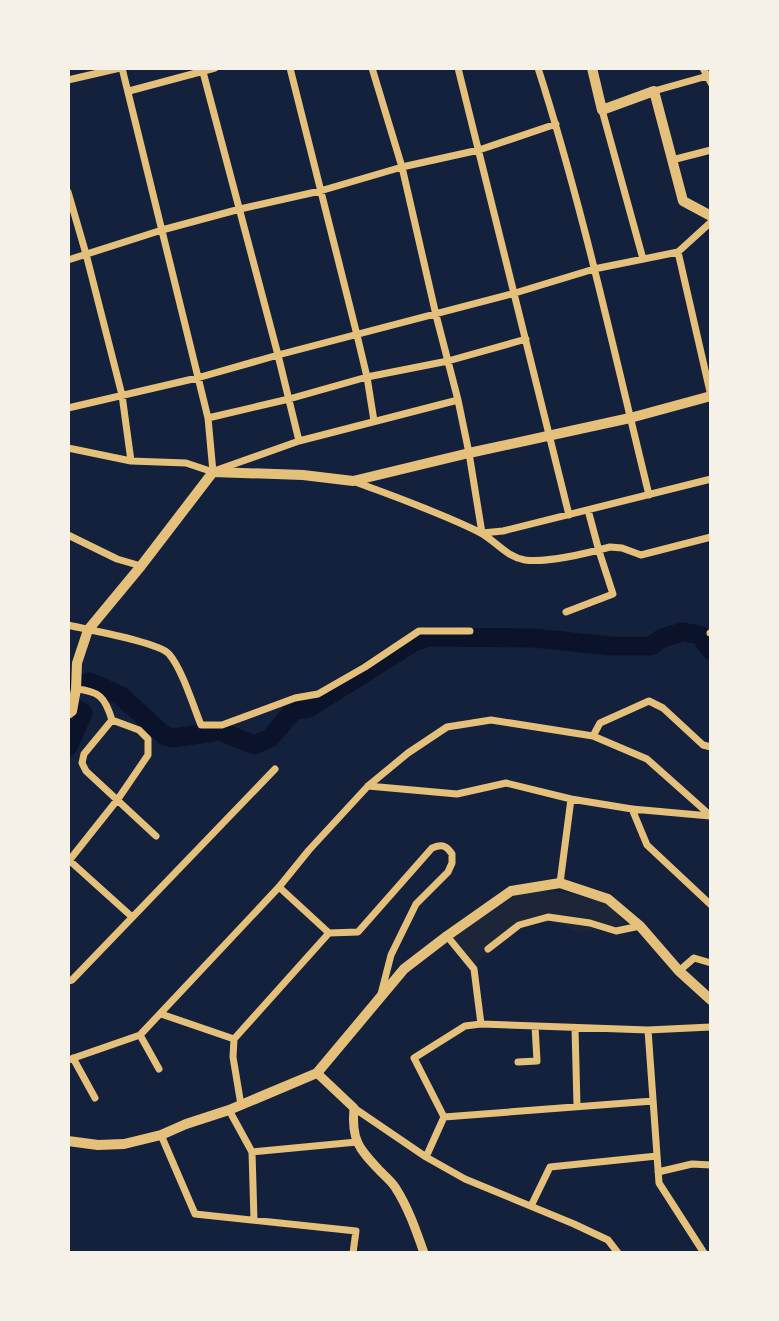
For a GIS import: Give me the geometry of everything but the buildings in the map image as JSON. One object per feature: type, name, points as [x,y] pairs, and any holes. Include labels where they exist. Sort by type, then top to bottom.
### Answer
[{"type":"main road","points":[[592,68],[602,110],[654,91],[683,201],[711,216]]},
{"type":"main road","points":[[70,713],[76,689],[77,663],[88,630],[213,472],[303,475],[353,481],[630,418],[711,396]]},
{"type":"main road","points":[[68,1141],[98,1145],[124,1144],[161,1135],[317,1073],[404,969],[511,891],[560,883],[608,899],[640,926],[679,971],[711,1000]]},
{"type":"street","points":[[68,80],[121,68],[129,91],[208,418],[213,472]]},
{"type":"street","points":[[129,91],[215,68]]},
{"type":"street","points":[[290,68],[367,377],[374,421]]},
{"type":"street","points":[[372,68],[401,167],[458,400],[482,533]]},
{"type":"street","points":[[458,68],[569,515]]},
{"type":"street","points":[[538,68],[556,124],[594,269],[649,495]]},
{"type":"street","points":[[203,70],[299,441]]},
{"type":"street","points":[[654,91],[708,76]]},
{"type":"street","points":[[602,110],[643,259]]},
{"type":"street","points":[[68,260],[240,209],[320,191],[401,167],[479,150],[556,124]]},
{"type":"street","points":[[673,160],[711,150]]},
{"type":"street","points":[[68,192],[122,395],[131,461]]},
{"type":"street","points":[[68,408],[197,378],[515,293],[594,269],[678,252],[711,222]]},
{"type":"street","points":[[678,252],[711,396]]},
{"type":"street","points":[[208,418],[367,377],[448,361],[526,339]]},
{"type":"street","points":[[68,448],[131,461],[186,463],[213,472],[299,441],[458,400]]},
{"type":"street","points":[[482,533],[503,531],[711,479]]},
{"type":"street","points":[[353,481],[482,533],[510,555],[523,560],[541,560],[610,547],[641,555],[711,537]]},
{"type":"street","points":[[566,612],[613,594],[588,510]]},
{"type":"street","points":[[68,535],[117,559],[141,566]]},
{"type":"street","points":[[68,625],[154,645],[167,652],[176,664],[201,725],[222,724],[295,698],[318,694],[419,631],[470,631]]},
{"type":"street","points":[[76,689],[89,690],[100,695],[112,720]]},
{"type":"street","points":[[593,736],[600,723],[649,701],[663,708],[703,745],[711,747]]},
{"type":"street","points":[[112,720],[139,730],[148,740],[148,755],[69,862],[131,916]]},
{"type":"street","points":[[112,720],[84,754],[82,763],[86,771],[156,836]]},
{"type":"street","points":[[95,1098],[71,1059],[140,1035],[279,887],[368,786],[408,752],[447,727],[491,720],[593,736],[647,759],[711,816]]},
{"type":"street","points":[[70,980],[275,769]]},
{"type":"street","points":[[368,786],[457,794],[506,783],[571,799],[632,809],[711,816]]},
{"type":"street","points":[[560,883],[571,799]]},
{"type":"street","points":[[632,809],[647,845],[711,905]]},
{"type":"street","points":[[279,887],[330,933],[358,932],[432,848],[440,845],[446,847],[452,854],[452,863],[448,872],[416,904],[391,955],[381,995]]},
{"type":"street","points":[[488,949],[519,925],[548,917],[590,923],[616,931],[640,926]]},
{"type":"street","points":[[241,1105],[233,1057],[233,1039],[330,933]]},
{"type":"street","points":[[447,936],[474,969],[481,1024]]},
{"type":"street","points":[[679,971],[694,957],[711,963]]},
{"type":"street","points":[[161,1014],[233,1039]]},
{"type":"street","points":[[444,1116],[414,1058],[465,1026],[481,1024],[648,1030],[711,1027]]},
{"type":"street","points":[[518,1062],[537,1061],[536,1026]]},
{"type":"street","points":[[575,1028],[578,1106]]},
{"type":"street","points":[[648,1030],[659,1183],[704,1253]]},
{"type":"street","points":[[140,1035],[159,1069]]},
{"type":"street","points":[[317,1073],[354,1108],[426,1157],[465,1179],[608,1240],[618,1253]]},
{"type":"street","points":[[444,1116],[653,1101]]},
{"type":"street","points":[[354,1108],[353,1125],[357,1142],[365,1156],[394,1186],[411,1218],[424,1253]]},
{"type":"street","points":[[229,1110],[252,1152],[254,1220]]},
{"type":"street","points":[[426,1157],[444,1116]]},
{"type":"street","points":[[161,1135],[195,1214],[356,1231],[353,1253]]},
{"type":"street","points":[[252,1152],[357,1142]]},
{"type":"street","points":[[531,1206],[550,1167],[657,1156]]},
{"type":"street","points":[[658,1172],[692,1164],[711,1165]]},
{"type":"shaded area","points":[[521,891],[559,892],[605,900],[626,924],[580,933],[562,924],[543,922],[526,925],[511,931],[473,966],[449,936],[510,894]]},
{"type":"waterway","points":[[68,687],[90,682],[121,696],[165,736],[173,738],[220,731],[254,745],[270,738],[294,710],[309,708],[414,642],[428,637],[534,638],[610,646],[651,646],[662,638],[683,632],[700,635],[711,651]]},
{"type":"waterway","points":[[68,704],[83,713],[68,747]]}]
